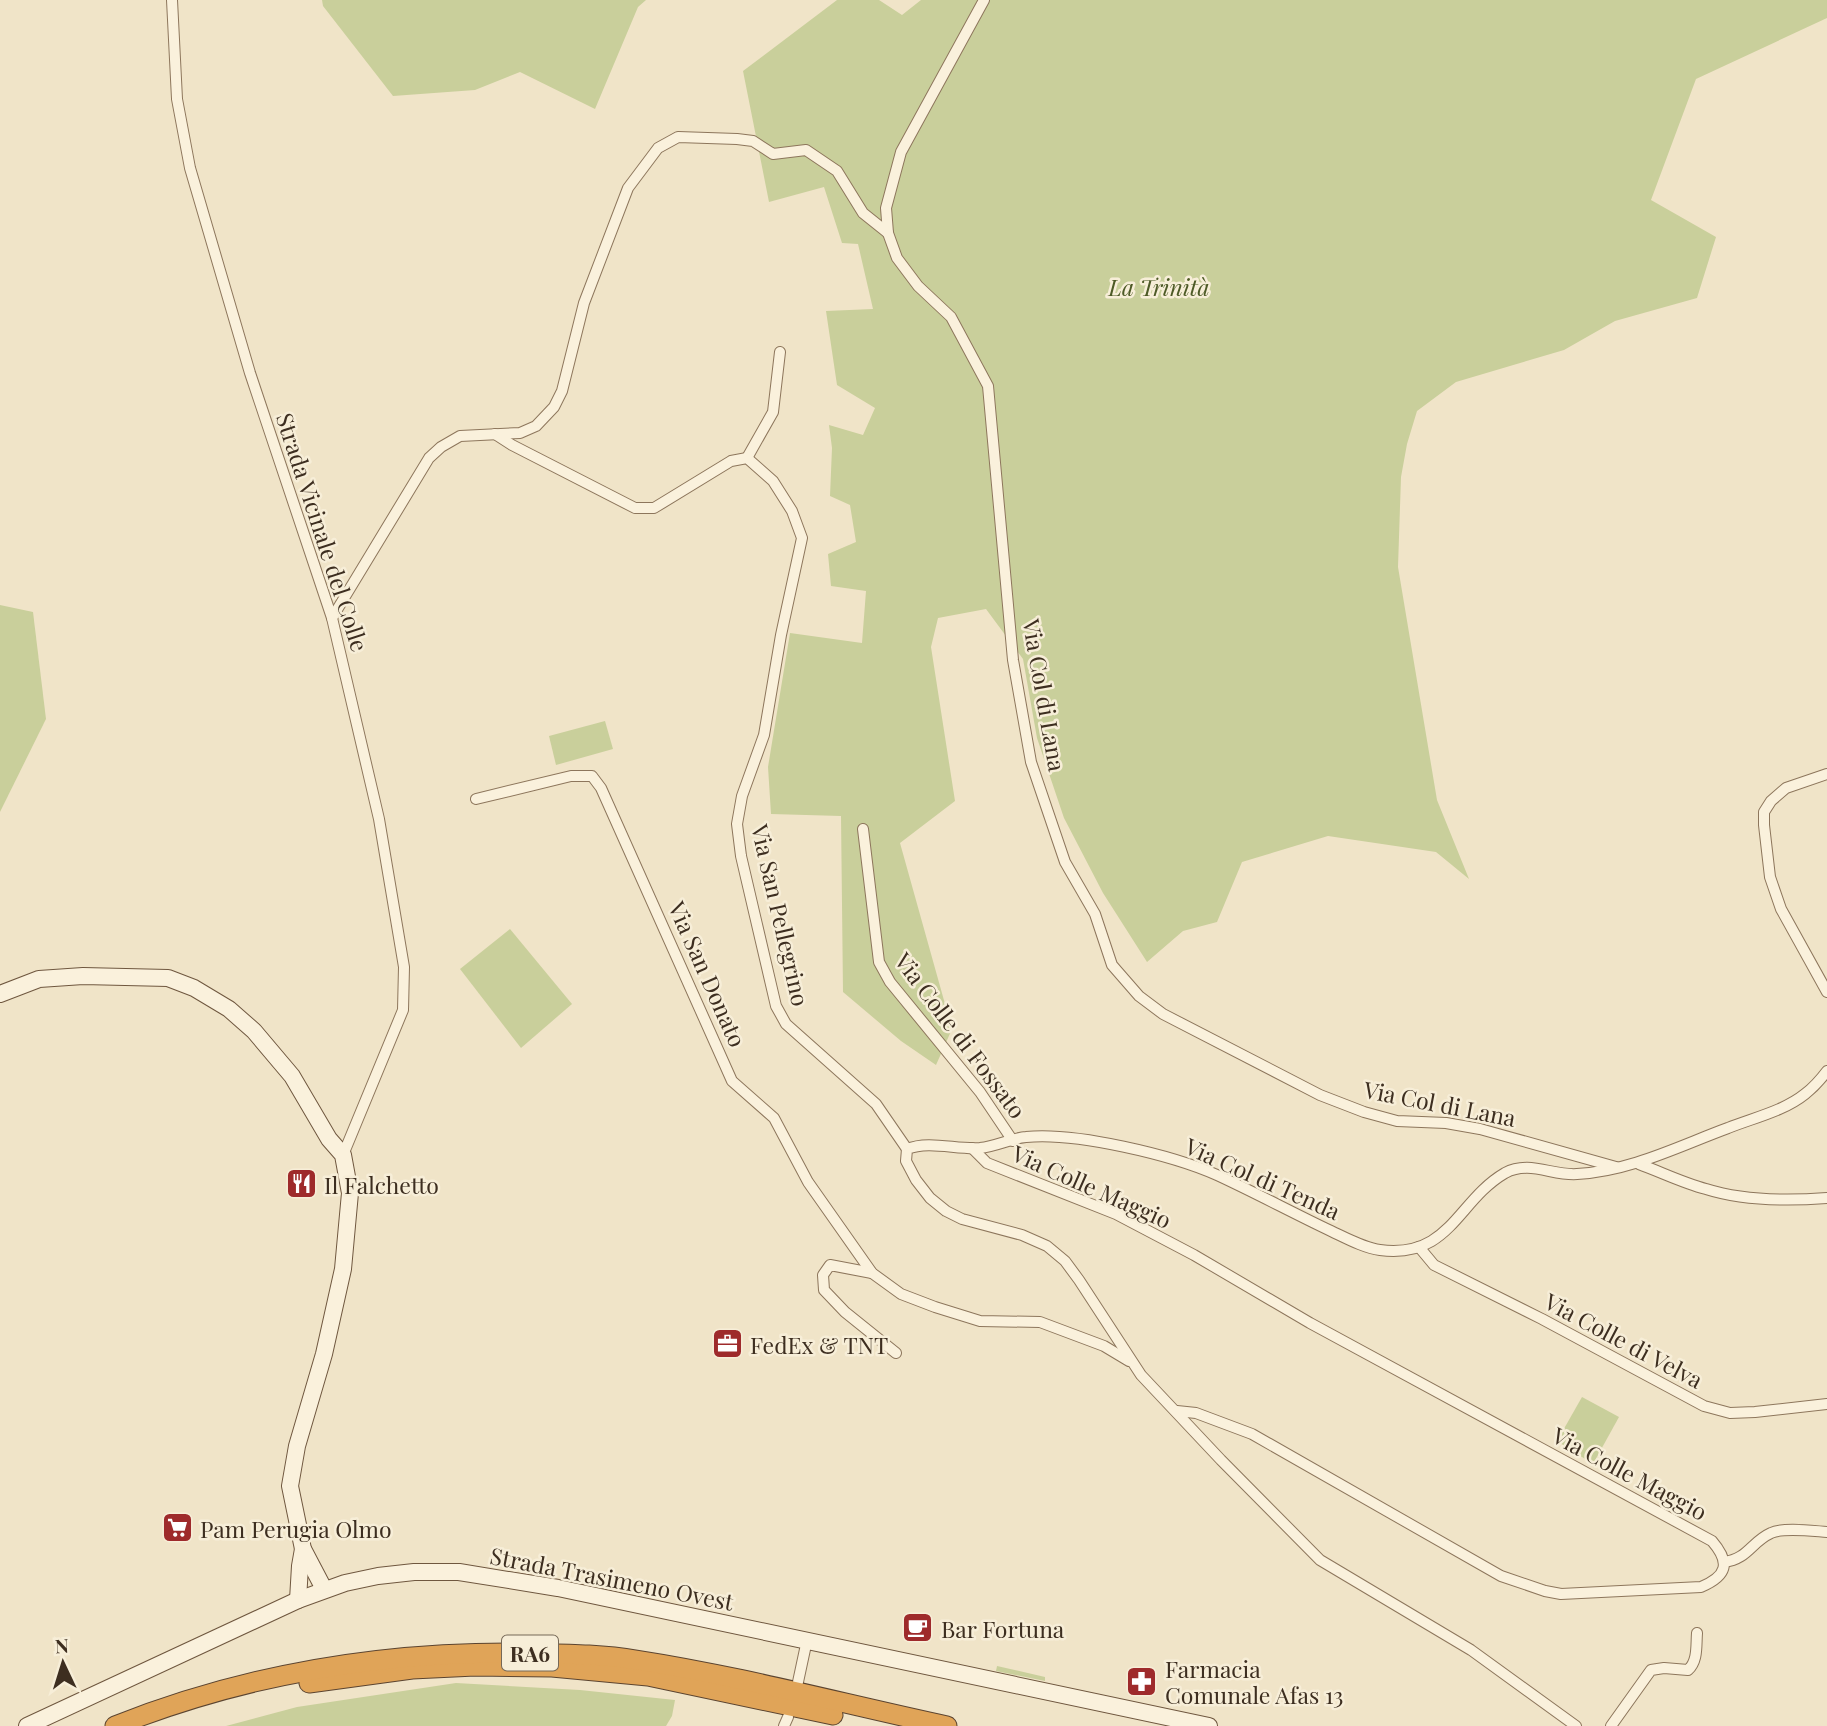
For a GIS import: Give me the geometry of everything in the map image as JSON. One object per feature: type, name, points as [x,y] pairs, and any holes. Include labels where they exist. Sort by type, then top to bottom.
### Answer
[{"type":"highway","name":"RA6","points":[[115,1726],[161,1707],[246,1683],[339,1664],[394,1657],[481,1652],[634,1660],[947,1726]]},
{"type":"highway","name":"RA6","points":[[149,1726],[204,1707],[310,1683],[412,1669],[475,1666],[552,1667],[648,1676],[887,1726]]},
{"type":"main road","points":[[0,994],[39,979],[83,976],[168,978],[194,988],[229,1009],[254,1031],[292,1076],[329,1139],[343,1155],[350,1193],[343,1269],[324,1354],[297,1446],[290,1486],[303,1549],[324,1589]]},
{"type":"main road","points":[[298,1600],[303,1549]]},
{"type":"main road","name":"Strada Trasimeno Ovest","points":[[27,1726],[324,1589],[378,1576],[414,1572],[459,1572],[558,1588],[1209,1726]]},
{"type":"street","name":"Strada Vicinale del Colle","points":[[172,0],[177,99],[190,168],[250,373],[332,618],[379,819],[404,967],[403,1010],[343,1155]]},
{"type":"street","name":"Via Col di Lana","points":[[984,0],[901,152],[886,208],[888,233],[897,258],[918,286],[951,317],[988,386],[1013,660],[1031,762],[1065,862],[1095,914],[1112,965],[1139,996],[1163,1014],[1320,1095],[1397,1121],[1446,1123],[1480,1129],[1620,1168]]},
{"type":"street","points":[[332,618],[429,458],[460,436],[520,433],[536,426],[554,407],[562,391],[584,303],[628,188],[658,148],[678,136],[753,141],[773,154],[806,150],[837,171],[863,213],[888,233]]},
{"type":"street","points":[[495,434],[635,508],[654,508],[731,461],[747,458],[773,412],[780,352]]},
{"type":"street","name":"Via San Pellegrino","points":[[747,458],[773,481],[792,511],[802,538],[781,635],[764,735],[742,796],[737,824],[741,856],[776,1006],[786,1024],[876,1104],[907,1149]]},
{"type":"street","points":[[1827,774],[1786,788],[1771,801],[1764,812],[1764,825],[1770,877],[1781,909],[1827,992]]},
{"type":"street","name":"Via San Donato","points":[[476,799],[571,776],[592,776],[601,788],[732,1082],[774,1118],[808,1182],[872,1273],[901,1294],[935,1307],[980,1321],[1040,1322],[1104,1346],[1132,1364]]},
{"type":"street","name":"Via Colle di Fossato","points":[[863,828],[879,962],[890,982],[980,1092],[1013,1141]]},
{"type":"street","name":"Via Col di Tenda","points":[[907,1149],[916,1145],[972,1149],[999,1146],[1024,1137],[1053,1136],[1152,1154],[1215,1174],[1275,1205],[1377,1250],[1400,1251],[1419,1247],[1444,1233],[1489,1186],[1506,1173],[1525,1167],[1575,1174],[1639,1164],[1782,1107],[1805,1095],[1827,1071]]},
{"type":"street","points":[[907,1149],[906,1161],[916,1180],[930,1198],[946,1211],[962,1219],[1022,1235],[1047,1246],[1065,1261],[1132,1364],[1221,1460],[1320,1560],[1471,1650],[1576,1726]]},
{"type":"street","name":"Via Colle Maggio","points":[[972,1149],[987,1163],[1116,1214],[1194,1255],[1310,1323],[1712,1541],[1724,1562]]},
{"type":"street","points":[[1639,1164],[1707,1190],[1796,1200],[1827,1198]]},
{"type":"street","name":"Via Colle di Velva","points":[[1419,1247],[1434,1265],[1704,1406],[1730,1413],[1743,1413],[1827,1404]]},
{"type":"street","name":"Via San Donato","points":[[872,1273],[830,1265],[823,1275],[824,1290],[845,1312],[896,1353]]},
{"type":"street","points":[[1177,1411],[1196,1413],[1252,1434],[1501,1576],[1545,1591],[1582,1594],[1701,1587],[1715,1581],[1724,1562],[1734,1561],[1745,1555],[1758,1541],[1773,1532],[1827,1532]]},
{"type":"street","points":[[1611,1726],[1651,1671],[1664,1668],[1688,1670],[1692,1667],[1698,1633]]},
{"type":"street","points":[[798,1682],[807,1640]]},
{"type":"green space","points":[[322,0],[646,0],[638,7],[595,109],[520,72],[475,90],[393,96],[323,6]]},
{"type":"green space","name":"La Trinità","points":[[837,0],[879,0],[902,15],[921,0],[1827,0],[1827,18],[1696,79],[1651,200],[1716,237],[1697,298],[1615,321],[1564,350],[1456,382],[1417,411],[1401,477],[1398,567],[1437,800],[1469,879],[1436,852],[1328,836],[1242,862],[1217,922],[1183,931],[1147,962],[1103,893],[1064,818],[1037,738],[1023,659],[986,609],[938,618],[931,647],[955,801],[900,843],[952,1029],[936,1065],[901,1041],[843,992],[841,816],[771,814],[768,767],[790,633],[862,643],[866,591],[831,586],[828,554],[856,542],[850,505],[830,496],[832,448],[829,425],[863,435],[875,408],[837,385],[826,311],[873,309],[858,244],[842,243],[824,187],[769,202],[743,71]]},
{"type":"green space","points":[[0,605],[33,612],[46,719],[0,812]]},
{"type":"green space","points":[[605,721],[613,749],[556,765],[549,736]]},
{"type":"green space","points":[[510,929],[572,1004],[521,1048],[460,969]]},
{"type":"green space","points":[[1582,1397],[1619,1417],[1593,1464],[1557,1441]]},
{"type":"green space","points":[[997,1666],[1045,1677],[1045,1681],[996,1671]]},
{"type":"green space","points":[[456,1683],[580,1690],[675,1700],[672,1716],[666,1726],[226,1726],[297,1707]]},
{"type":"place","name":"Il Falchetto","points":[[301,1184]]},
{"type":"place","name":"FedEx & TNT","points":[[727,1344]]},
{"type":"place","name":"Pam Perugia Olmo","points":[[177,1528]]},
{"type":"place","name":"Bar Fortuna","points":[[918,1628]]},
{"type":"place","name":"Farmacia Comunale Afas 13","points":[[1142,1681]]}]
